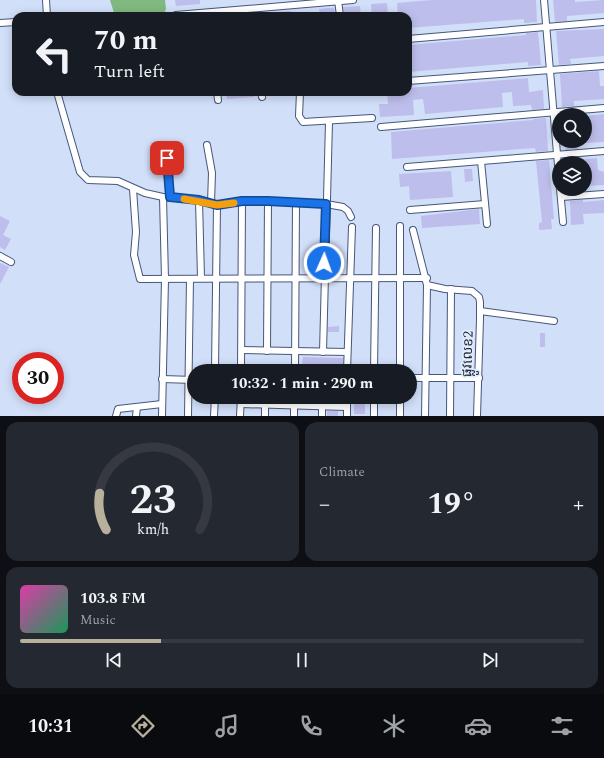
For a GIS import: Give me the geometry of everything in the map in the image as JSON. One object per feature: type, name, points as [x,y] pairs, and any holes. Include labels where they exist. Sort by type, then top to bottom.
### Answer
[{"type":"street","points":[[46,0],[47,12]]},
{"type":"street","points":[[209,12],[353,0]]},
{"type":"street","points":[[544,0],[554,108]]},
{"type":"street","points":[[339,1],[340,12]]},
{"type":"street","points":[[0,23],[12,22]]},
{"type":"street","points":[[412,39],[604,22]]},
{"type":"street","points":[[412,81],[604,66]]},
{"type":"street","points":[[58,96],[82,175],[88,180],[118,181],[132,189],[163,196],[199,200],[214,204],[242,201],[326,204],[343,207],[348,211],[350,217]]},
{"type":"street","points":[[218,96],[218,100]]},
{"type":"street","points":[[300,96],[299,116],[303,122],[329,122],[372,118]]},
{"type":"street","points":[[592,109],[604,108]]},
{"type":"street","points":[[381,127],[552,112]]},
{"type":"street","points":[[323,352],[329,122]]},
{"type":"street","points":[[207,144],[212,173],[214,204],[215,364]]},
{"type":"street","points":[[557,148],[557,155]]},
{"type":"street","points":[[407,167],[604,151]]},
{"type":"street","points":[[167,158],[170,197]]},
{"type":"street","points":[[482,161],[487,224]]},
{"type":"street","points":[[132,189],[136,232],[134,255],[140,279],[427,278]]},
{"type":"street","points":[[563,222],[561,197],[604,194]]},
{"type":"street","points":[[162,416],[165,279],[163,196]]},
{"type":"street","points":[[199,200],[201,278]]},
{"type":"street","points":[[241,364],[242,201]]},
{"type":"street","points":[[267,351],[268,201]]},
{"type":"street","points":[[295,364],[296,202]]},
{"type":"street","points":[[410,210],[485,204]]},
{"type":"street","points":[[400,226],[402,278],[400,364]]},
{"type":"street","points":[[347,364],[352,227]]},
{"type":"street","points":[[374,364],[376,228]]},
{"type":"street","points":[[413,230],[427,278],[425,416]]},
{"type":"street","points":[[0,256],[11,262]]},
{"type":"street","points":[[190,279],[191,364]]},
{"type":"street","points":[[427,285],[451,289],[450,416]]},
{"type":"street","name":"ផ្លូវលេខ2","points":[[451,289],[467,290],[476,294],[480,302],[479,378],[476,416]]},
{"type":"street","points":[[480,311],[554,321]]},
{"type":"street","points":[[242,350],[347,352]]},
{"type":"street","points":[[417,378],[479,378]]},
{"type":"street","points":[[162,379],[187,380]]},
{"type":"street","points":[[116,416],[118,409],[162,404]]},
{"type":"street","points":[[188,416],[189,404]]},
{"type":"street","points":[[214,416],[215,404]]},
{"type":"street","points":[[240,416],[241,404],[265,406],[347,407],[347,416]]},
{"type":"street","points":[[374,404],[374,416]]},
{"type":"street","points":[[400,404],[400,416]]},
{"type":"street","points":[[265,406],[265,416]]},
{"type":"street","points":[[294,406],[294,416]]},
{"type":"street","points":[[136,416],[137,407]]},
{"type":"street","points":[[322,407],[322,416]]},
{"type":"shaded area","points":[[110,0],[165,0],[166,9],[165,12],[114,12]]},
{"type":"building","points":[[175,0],[200,0],[200,4],[176,6]]},
{"type":"building","points":[[432,0],[536,0],[537,22],[524,23],[524,19],[412,28],[412,12],[398,12],[397,3]]},
{"type":"building","points":[[553,0],[575,0],[575,2],[604,0],[604,13],[567,16],[567,21],[555,22]]},
{"type":"building","points":[[387,3],[388,12],[372,12],[371,4]]},
{"type":"building","points":[[360,6],[361,12],[344,12],[343,7]]},
{"type":"building","points":[[334,8],[334,12],[319,12],[319,9]]},
{"type":"building","points":[[604,29],[604,56],[570,59],[571,64],[559,65],[556,31]]},
{"type":"building","points":[[538,32],[541,65],[528,66],[528,62],[412,72],[412,45],[526,35],[526,33]]},
{"type":"building","points":[[599,71],[600,86],[604,86],[604,99],[574,101],[574,106],[562,107],[560,74]]},
{"type":"building","points":[[528,78],[529,92],[543,90],[544,109],[532,110],[531,105],[513,106],[512,92],[502,93],[503,107],[425,114],[423,99],[413,100],[414,115],[380,117],[379,104],[388,104],[387,96],[412,96],[412,88]]},
{"type":"building","points":[[227,96],[254,97],[227,99]]},
{"type":"building","points":[[604,114],[604,142],[592,143],[592,115]]},
{"type":"building","points":[[546,118],[548,151],[536,152],[535,148],[392,159],[391,132]]},
{"type":"building","points":[[566,148],[578,148],[578,149],[566,150]]},
{"type":"building","points":[[592,158],[597,158],[598,170],[604,172],[604,185],[592,186]]},
{"type":"building","points":[[549,160],[554,219],[551,219],[552,229],[539,230],[539,223],[542,222],[536,161]]},
{"type":"building","points":[[464,169],[472,169],[473,181],[465,182]]},
{"type":"building","points":[[451,171],[453,197],[410,200],[409,186],[400,187],[399,174]]},
{"type":"building","points":[[583,200],[583,202],[604,200],[604,213],[583,214],[584,224],[571,225],[570,201]]},
{"type":"building","points":[[479,209],[480,224],[422,228],[421,216]]},
{"type":"building","points":[[0,216],[10,221],[3,235],[11,239],[5,250],[0,247]]},
{"type":"building","points":[[0,263],[9,267],[0,284]]},
{"type":"building","points":[[339,326],[339,332],[328,332],[328,327]]},
{"type":"building","points":[[540,333],[545,333],[545,347],[540,347]]},
{"type":"building","points":[[303,357],[343,358],[343,364],[302,364]]},
{"type":"building","points":[[354,404],[365,404],[365,414],[354,414]]},
{"type":"building","points":[[327,411],[338,411],[338,416],[327,416]]},
{"type":"slow traffic","points":[[184,199],[199,200],[217,205],[234,203]]},
{"type":"route","points":[[167,158],[170,197],[199,200],[217,205],[242,201],[326,204],[324,263]]}]
